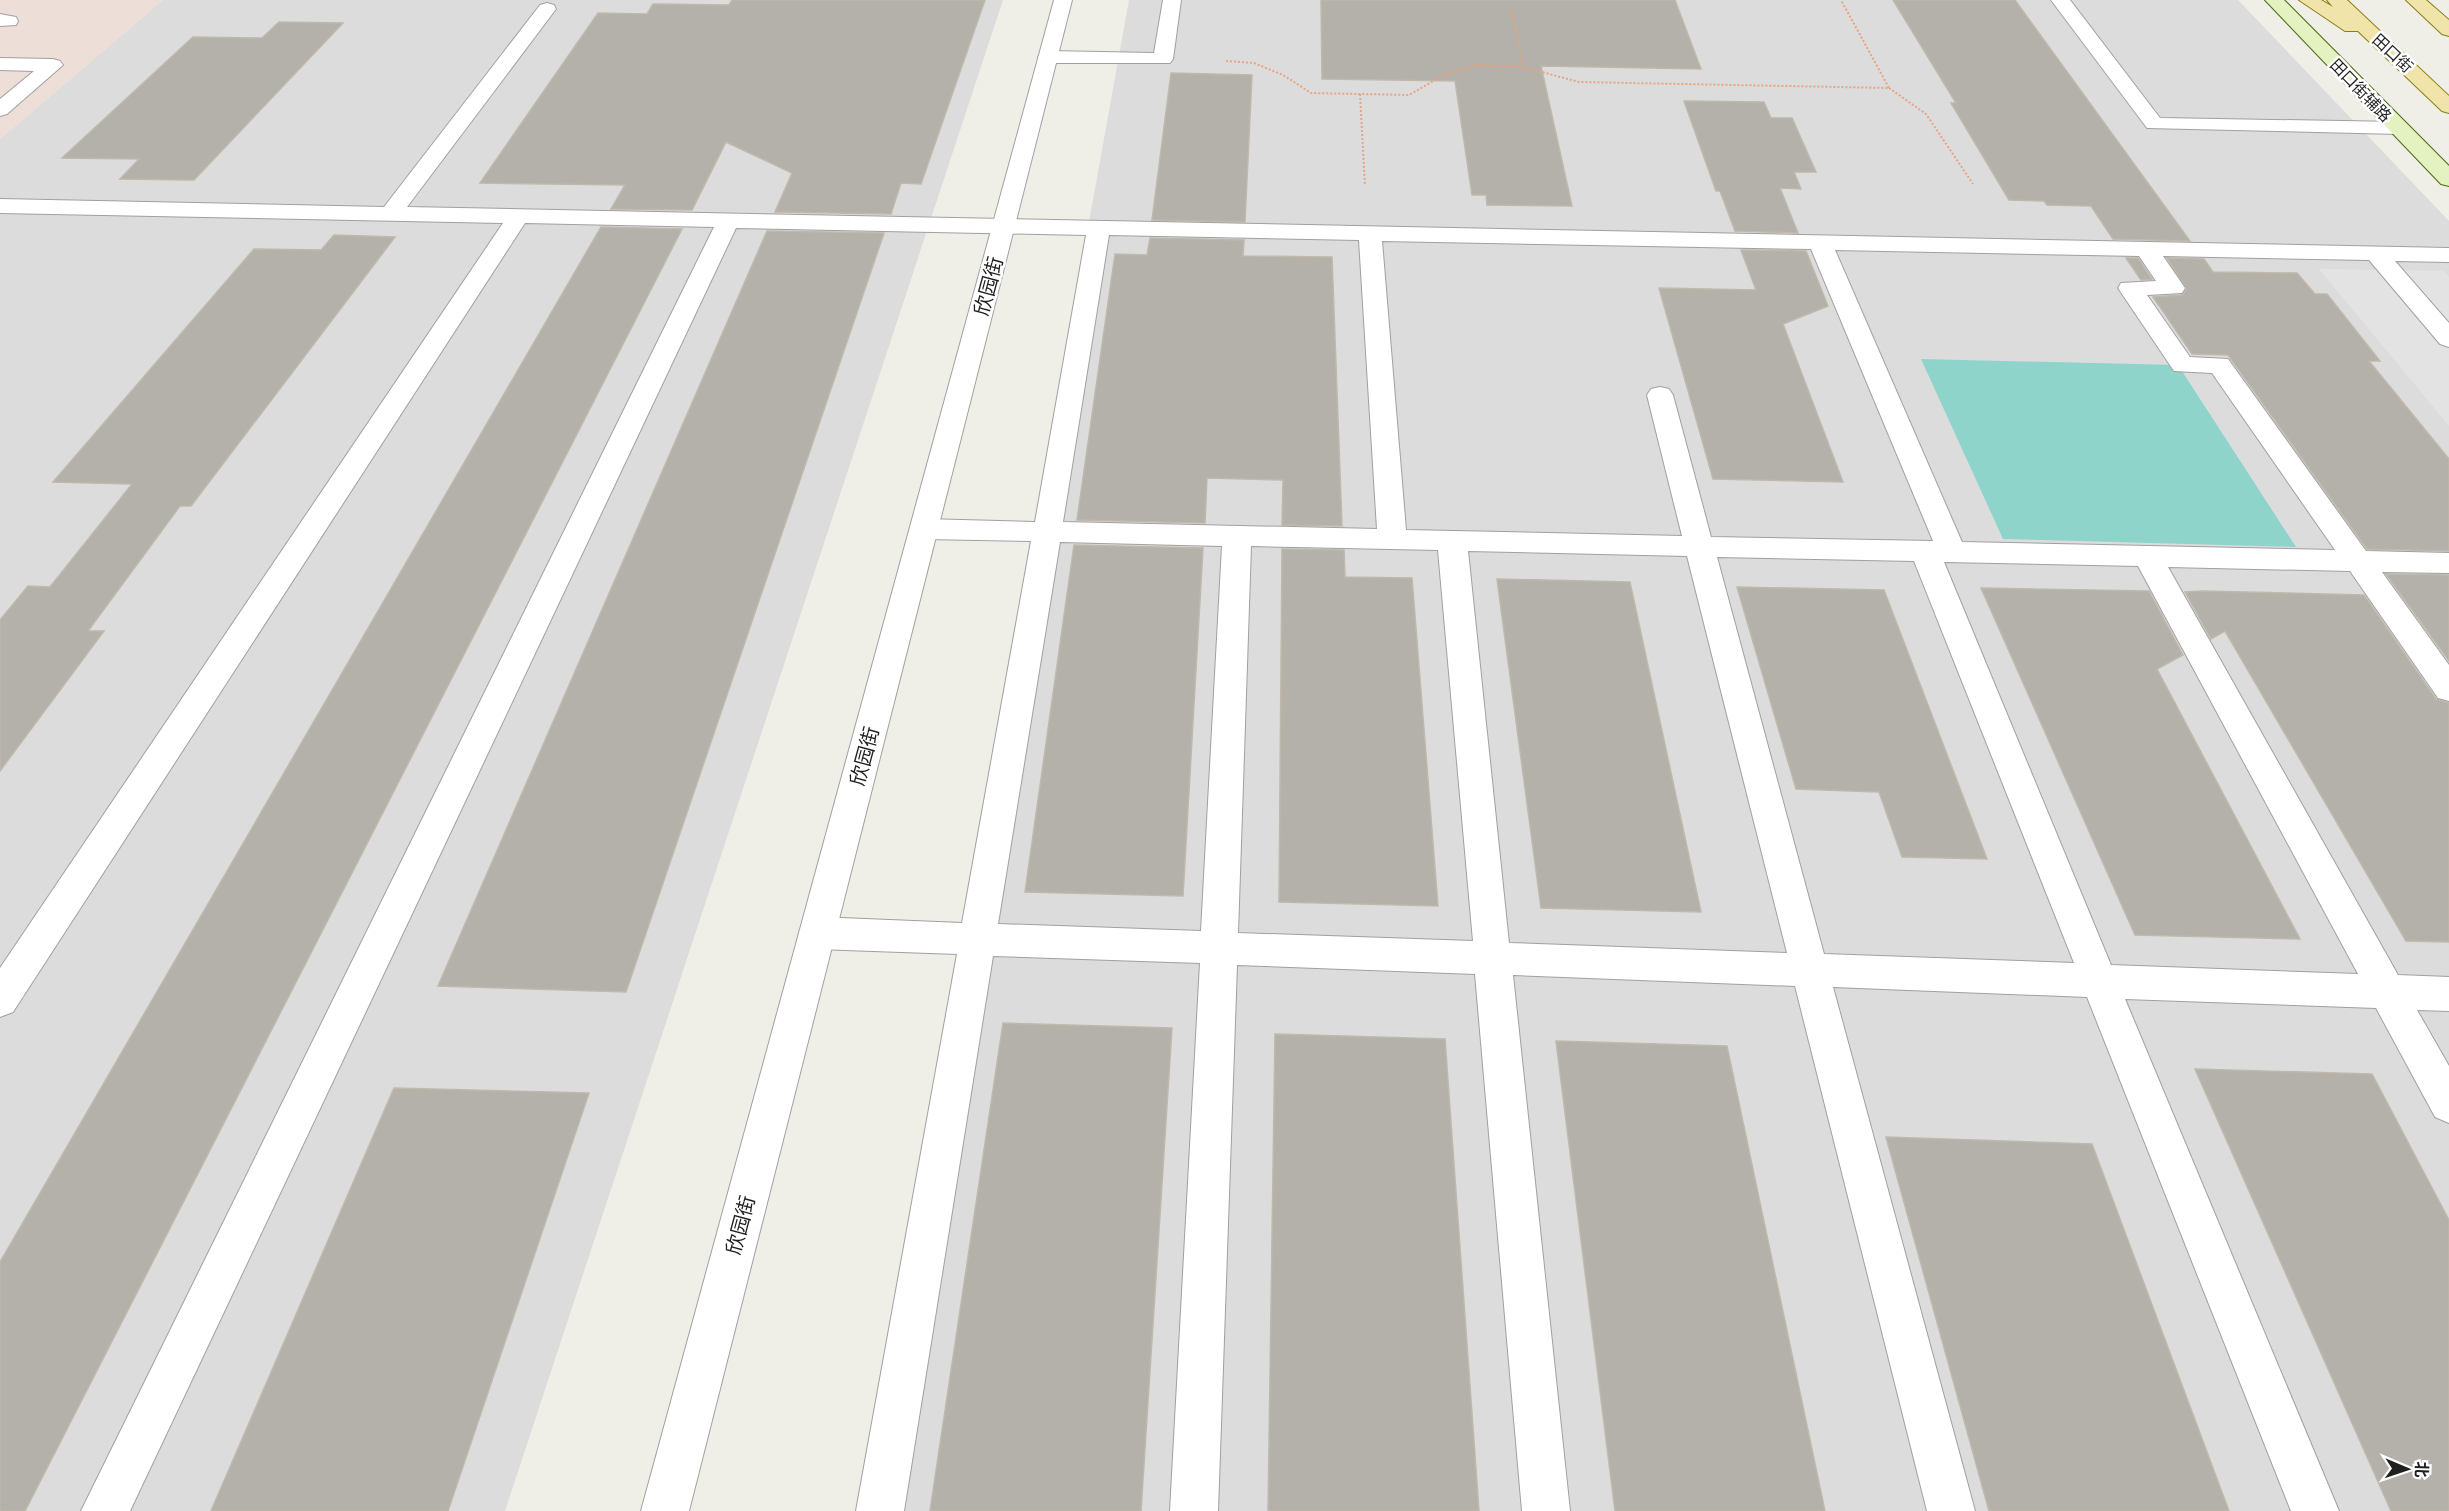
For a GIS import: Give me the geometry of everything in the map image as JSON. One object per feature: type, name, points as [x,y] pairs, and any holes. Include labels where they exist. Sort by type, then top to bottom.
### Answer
[{"type":"main road","points":[[2308,0],[2387,48]]},
{"type":"main road","name":"田口街","points":[[2336,0],[2449,106]]},
{"type":"main road","points":[[2415,0],[2449,30]]},
{"type":"street","name":"欣园街","points":[[664,1511],[1063,0]]},
{"type":"street","points":[[1048,57],[1163,59],[1172,0]]},
{"type":"street","points":[[2060,0],[2154,124],[2399,128]]},
{"type":"street","name":"田口街辅路","points":[[2274,0],[2449,179]]},
{"type":"street","points":[[390,214],[547,9]]},
{"type":"street","points":[[0,64],[53,65],[0,110]]},
{"type":"street","points":[[0,206],[2449,255]]},
{"type":"street","points":[[0,1000],[518,217]]},
{"type":"street","points":[[105,1511],[728,221]]},
{"type":"street","points":[[880,1511],[1099,228]]},
{"type":"street","points":[[1370,234],[1392,539]]},
{"type":"street","points":[[1820,243],[2100,981],[2315,1511]]},
{"type":"street","points":[[2146,249],[2173,288],[2130,288],[2183,365],[2218,365],[2449,689]]},
{"type":"street","points":[[2376,254],[2449,339]]},
{"type":"street","points":[[1660,395],[1951,1511]]},
{"type":"street","points":[[924,529],[2449,563]]},
{"type":"street","points":[[1194,1511],[1237,536]]},
{"type":"street","points":[[1452,541],[1546,1511]]},
{"type":"street","points":[[2148,557],[2449,1104]]},
{"type":"street","points":[[817,933],[2449,994]]},
{"type":"path","points":[[1840,0],[1889,88],[1926,114],[1973,184]]},
{"type":"path","points":[[1511,7],[1523,66]]},
{"type":"path","points":[[1226,61],[1254,63],[1283,75],[1311,93],[1409,95],[1443,75],[1477,65],[1523,66],[1579,82],[1889,88]]},
{"type":"path","points":[[1360,94],[1365,186]]},
{"type":"shaded area","points":[[0,0],[163,0],[0,139]]},
{"type":"shaded area","points":[[163,0],[1003,0],[505,1511],[0,1511],[0,139]]},
{"type":"shaded area","points":[[1129,0],[2238,0],[2449,221],[2449,1511],[857,1511]]},
{"type":"shaded area","points":[[2319,269],[2444,271],[2449,277],[2449,426]]},
{"type":"shaded area","points":[[1921,359],[2178,365],[2296,547],[2003,539]]},
{"type":"building","points":[[732,0],[985,0],[921,184],[901,183],[891,214],[775,212],[792,173],[726,142],[692,210],[611,209],[625,185],[480,183],[598,13],[647,14],[653,4],[729,5]]},
{"type":"building","points":[[1321,0],[1675,0],[1701,69],[1541,66],[1572,206],[1487,205],[1486,195],[1472,195],[1455,81],[1322,79]]},
{"type":"building","points":[[1893,0],[2015,0],[2190,241],[2113,239],[2091,206],[2047,205],[2044,201],[2009,200],[1951,103],[1956,103]]},
{"type":"building","points":[[279,22],[343,23],[194,180],[120,179],[139,159],[62,158],[193,37],[262,38]]},
{"type":"building","points":[[1171,73],[1252,75],[1245,222],[1152,220]]},
{"type":"building","points":[[1684,101],[1764,102],[1771,118],[1792,118],[1816,172],[1794,172],[1801,189],[1780,188],[1798,233],[1735,231],[1720,191],[1716,191]]},
{"type":"building","points":[[601,227],[682,229],[25,1511],[0,1511],[0,1262]]},
{"type":"building","points":[[767,231],[884,233],[626,992],[438,986]]},
{"type":"building","points":[[334,235],[395,237],[191,506],[180,506],[88,631],[104,631],[0,771],[0,620],[28,586],[50,587],[132,484],[53,482],[254,249],[321,250]]},
{"type":"building","points":[[1150,238],[1244,240],[1243,256],[1332,257],[1342,526],[1282,525],[1283,480],[1207,478],[1205,523],[1077,520],[1115,254],[1147,255]]},
{"type":"building","points":[[1741,250],[1806,251],[1828,306],[1783,324],[1843,482],[1713,479],[1659,288],[1756,290]]},
{"type":"building","points":[[2126,258],[2138,258],[2152,279],[2141,280]]},
{"type":"building","points":[[2167,258],[2204,259],[2213,272],[2297,273],[2315,294],[2327,294],[2380,361],[2369,361],[2449,459],[2449,551],[2367,549],[2228,355],[2192,354],[2153,297],[2182,295],[2187,289]]},
{"type":"building","points":[[1074,545],[1203,548],[1183,896],[1025,892]]},
{"type":"building","points":[[1282,549],[1344,550],[1345,577],[1412,578],[1438,906],[1279,902]]},
{"type":"building","points":[[2386,574],[2449,575],[2449,661]]},
{"type":"building","points":[[1497,579],[1630,582],[1701,912],[1541,908]]},
{"type":"building","points":[[1737,587],[1884,590],[1987,859],[1902,857],[1879,792],[1796,789]]},
{"type":"building","points":[[1981,588],[2149,591],[2183,655],[2157,669],[2300,939],[2135,935]]},
{"type":"building","points":[[2185,592],[2364,595],[2436,699],[2449,703],[2449,942],[2406,941],[2225,631],[2211,639]]},
{"type":"building","points":[[1003,1023],[1172,1028],[1141,1511],[930,1511]]},
{"type":"building","points":[[1275,1034],[1445,1039],[1479,1511],[1268,1511]]},
{"type":"building","points":[[1556,1041],[1727,1046],[1825,1511],[1615,1511]]},
{"type":"building","points":[[2195,1069],[2372,1074],[2449,1220],[2449,1511],[2391,1511]]},
{"type":"building","points":[[394,1088],[589,1093],[448,1511],[211,1511]]},
{"type":"building","points":[[1886,1137],[2092,1144],[2229,1511],[1989,1511]]}]
